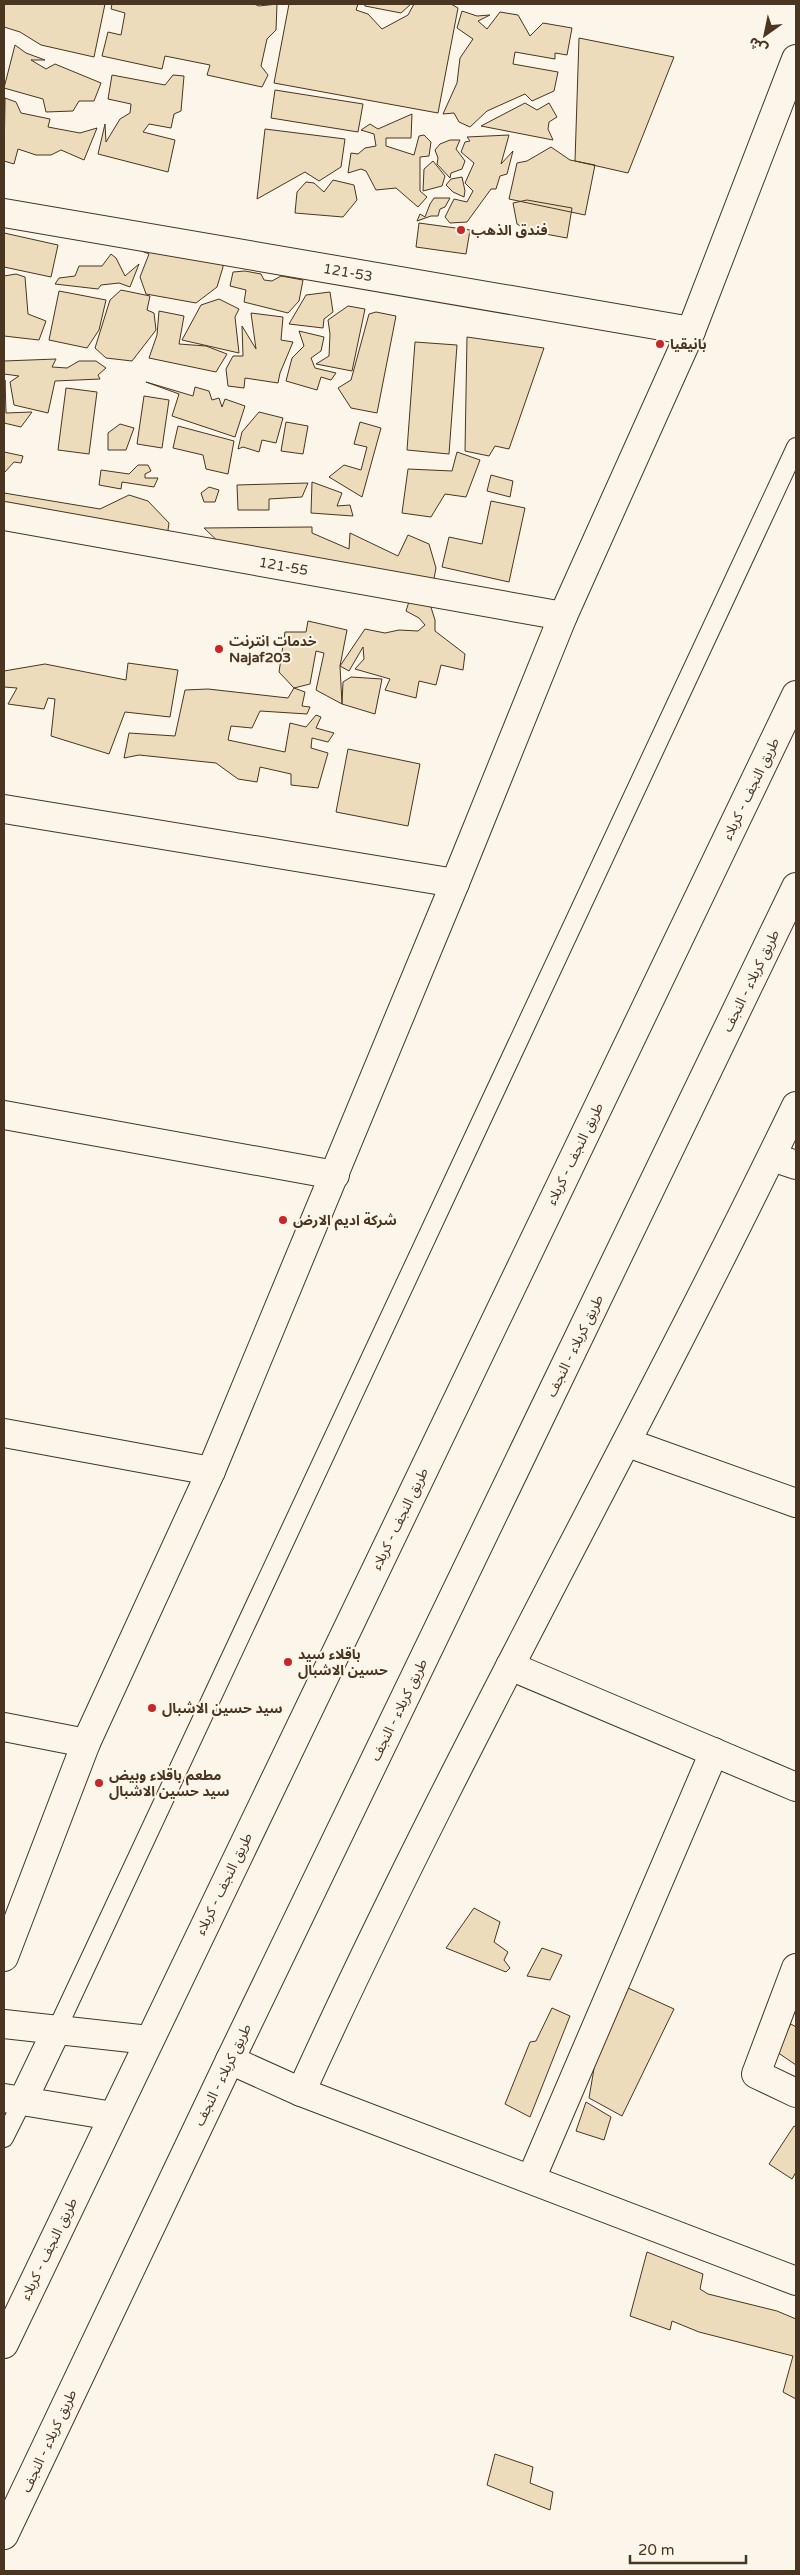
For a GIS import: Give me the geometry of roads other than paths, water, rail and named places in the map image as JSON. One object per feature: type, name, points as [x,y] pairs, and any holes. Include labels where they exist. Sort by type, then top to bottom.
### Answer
[{"type":"main road","points":[[4,1957],[86,1744],[211,1471],[335,1175],[563,616],[691,331],[796,59]]},
{"type":"main road","name":"121-53","points":[[4,213],[691,331]]},
{"type":"main road","name":"121-55","points":[[4,516],[563,616]]},
{"type":"main road","name":"طريق النجف - کربلاء","points":[[4,2344],[796,695]]},
{"type":"main road","points":[[4,809],[455,883]]},
{"type":"main road","name":"طريق کربلاء - النجف","points":[[4,2535],[230,2060],[796,887]]},
{"type":"main road","points":[[301,2092],[380,1925],[510,1666],[628,1443],[784,1161],[796,1106]]},
{"type":"main road","points":[[4,1115],[335,1175]]},
{"type":"main road","points":[[4,1433],[211,1471]]},
{"type":"main road","points":[[628,1443],[796,1503]]},
{"type":"main road","points":[[510,1666],[796,1787]]},
{"type":"main road","points":[[4,1727],[86,1744]]},
{"type":"main road","points":[[531,2179],[714,1752]]},
{"type":"main road","points":[[796,1968],[756,2074],[796,2093]]},
{"type":"main road","points":[[4,2024],[149,2040]]},
{"type":"main road","points":[[57,2029],[13,2099],[113,2116]]},
{"type":"main road","points":[[230,2060],[301,2092],[796,2280]]},
{"type":"lane","points":[[57,2029],[796,446]]},
{"type":"lane","points":[[4,2138],[13,2099]]},
{"type":"place","name":"فندق الذهب","points":[[461,230]]},
{"type":"place","name":"بانيقيا","points":[[660,344]]},
{"type":"place","name":"خدمات انترنت Najaf203","points":[[219,649]]},
{"type":"place","name":"شركة اديم الارض","points":[[283,1220]]},
{"type":"place","name":"باقلاء سيد حسين الاشبال","points":[[288,1662]]},
{"type":"place","name":"سيد حسين الاشبال","points":[[152,1708]]},
{"type":"place","name":"مطعم باقلاء وبيض سيد حسين الاشبال","points":[[99,1783]]}]
